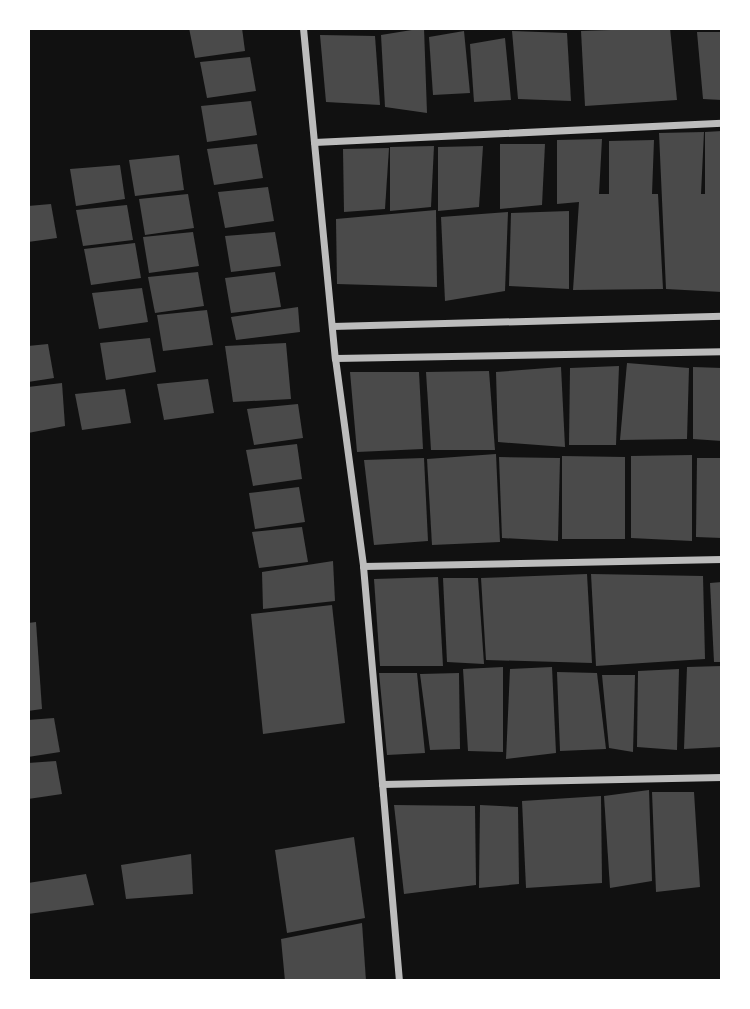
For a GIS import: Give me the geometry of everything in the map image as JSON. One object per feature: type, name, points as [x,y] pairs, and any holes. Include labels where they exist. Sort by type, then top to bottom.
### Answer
[{"type":"street","points":[[303,28],[335,358],[363,566],[398,981]]},
{"type":"street","points":[[314,142],[722,123]]},
{"type":"street","points":[[332,326],[722,316]]},
{"type":"street","points":[[335,358],[722,351]]},
{"type":"street","points":[[363,566],[722,559]]},
{"type":"street","points":[[382,784],[722,777]]},
{"type":"building","points":[[189,28],[242,28],[245,51],[195,58]]},
{"type":"building","points":[[424,28],[427,113],[385,107],[381,35]]},
{"type":"building","points":[[670,28],[677,100],[585,106],[581,31]]},
{"type":"building","points":[[464,31],[470,93],[433,95],[429,37]]},
{"type":"building","points":[[512,31],[567,33],[571,101],[518,99]]},
{"type":"building","points":[[697,32],[722,32],[722,100],[703,99]]},
{"type":"building","points":[[320,35],[375,36],[380,105],[326,102]]},
{"type":"building","points":[[505,38],[511,100],[474,102],[470,44]]},
{"type":"building","points":[[250,57],[256,91],[207,98],[200,62]]},
{"type":"building","points":[[251,101],[257,135],[207,142],[201,106]]},
{"type":"building","points":[[722,131],[722,292],[666,289],[659,133],[704,132],[701,194],[705,194],[705,132]]},
{"type":"building","points":[[602,139],[599,194],[609,194],[609,141],[654,140],[652,194],[658,194],[663,289],[573,290],[579,202],[557,204],[557,140]]},
{"type":"building","points":[[257,144],[263,178],[214,185],[207,149]]},
{"type":"building","points":[[500,144],[545,144],[542,205],[500,209]]},
{"type":"building","points":[[434,146],[431,207],[390,211],[390,147]]},
{"type":"building","points":[[483,146],[479,207],[438,211],[438,147]]},
{"type":"building","points":[[389,148],[385,209],[344,212],[343,149]]},
{"type":"building","points":[[179,155],[184,190],[135,196],[129,160]]},
{"type":"building","points":[[120,165],[125,199],[76,206],[70,169]]},
{"type":"building","points":[[268,187],[274,221],[225,228],[218,192]]},
{"type":"building","points":[[188,194],[194,228],[145,235],[139,199]]},
{"type":"building","points":[[51,204],[57,238],[28,242],[28,206]]},
{"type":"building","points":[[127,205],[133,240],[83,246],[76,210]]},
{"type":"building","points":[[436,210],[437,287],[337,284],[336,219]]},
{"type":"building","points":[[569,211],[569,289],[509,286],[511,213]]},
{"type":"building","points":[[508,212],[505,291],[445,301],[441,217]]},
{"type":"building","points":[[193,232],[199,266],[149,273],[143,237]]},
{"type":"building","points":[[275,232],[281,266],[231,272],[225,236]]},
{"type":"building","points":[[135,243],[141,278],[91,285],[84,249]]},
{"type":"building","points":[[198,272],[204,306],[155,313],[148,277]]},
{"type":"building","points":[[275,272],[281,307],[231,313],[225,278]]},
{"type":"building","points":[[142,288],[148,322],[99,329],[92,293]]},
{"type":"building","points":[[298,307],[300,332],[236,340],[231,317]]},
{"type":"building","points":[[207,310],[213,345],[163,351],[157,315]]},
{"type":"building","points":[[150,338],[156,372],[106,380],[100,343]]},
{"type":"building","points":[[286,343],[291,399],[233,402],[225,346]]},
{"type":"building","points":[[48,344],[54,378],[28,382],[28,346]]},
{"type":"building","points":[[627,363],[689,368],[687,439],[620,440]]},
{"type":"building","points":[[619,366],[616,445],[569,445],[570,368]]},
{"type":"building","points":[[561,367],[565,447],[498,442],[496,372]]},
{"type":"building","points":[[693,367],[722,368],[722,441],[693,439]]},
{"type":"building","points":[[489,371],[495,450],[431,450],[426,372]]},
{"type":"building","points":[[350,372],[419,372],[423,449],[357,452]]},
{"type":"building","points":[[208,379],[214,413],[164,420],[157,384]]},
{"type":"building","points":[[62,383],[65,426],[28,433],[28,387]]},
{"type":"building","points":[[125,389],[131,423],[82,430],[75,394]]},
{"type":"building","points":[[298,404],[303,438],[254,445],[247,409]]},
{"type":"building","points":[[297,444],[302,479],[253,486],[246,450]]},
{"type":"building","points":[[496,454],[500,542],[432,545],[427,459]]},
{"type":"building","points":[[692,455],[692,541],[631,538],[631,456]]},
{"type":"building","points":[[562,456],[625,457],[625,539],[562,539]]},
{"type":"building","points":[[499,457],[560,458],[558,541],[502,538]]},
{"type":"building","points":[[424,458],[428,541],[374,545],[364,460]]},
{"type":"building","points":[[697,458],[722,458],[722,538],[696,537]]},
{"type":"building","points":[[299,487],[305,522],[255,529],[249,493]]},
{"type":"building","points":[[302,527],[308,562],[259,568],[252,532]]},
{"type":"building","points":[[333,561],[335,601],[263,609],[262,572]]},
{"type":"building","points":[[587,574],[592,663],[486,660],[481,578]]},
{"type":"building","points":[[591,574],[703,576],[705,659],[596,666]]},
{"type":"building","points":[[438,577],[443,666],[380,666],[374,579]]},
{"type":"building","points":[[443,578],[478,578],[484,664],[447,662]]},
{"type":"building","points":[[722,582],[722,662],[714,662],[710,583]]},
{"type":"building","points":[[332,605],[345,723],[263,734],[251,614]]},
{"type":"building","points":[[36,622],[42,709],[28,711],[28,623]]},
{"type":"building","points":[[722,666],[722,747],[684,749],[687,667]]},
{"type":"building","points":[[503,667],[503,752],[468,751],[463,669]]},
{"type":"building","points":[[552,667],[556,753],[506,759],[510,669]]},
{"type":"building","points":[[679,669],[677,750],[637,747],[638,671]]},
{"type":"building","points":[[557,672],[597,673],[606,749],[560,751]]},
{"type":"building","points":[[379,673],[417,673],[425,753],[387,755]]},
{"type":"building","points":[[459,673],[460,749],[430,750],[420,674]]},
{"type":"building","points":[[602,675],[635,675],[633,752],[609,748]]},
{"type":"building","points":[[54,718],[60,752],[28,757],[28,720]]},
{"type":"building","points":[[56,761],[62,794],[28,799],[28,763]]},
{"type":"building","points":[[649,790],[652,881],[610,888],[604,796]]},
{"type":"building","points":[[652,792],[694,792],[700,887],[656,892]]},
{"type":"building","points":[[601,796],[602,883],[526,888],[522,801]]},
{"type":"building","points":[[394,805],[475,806],[476,885],[404,894]]},
{"type":"building","points":[[480,805],[518,807],[519,884],[479,888]]},
{"type":"building","points":[[354,837],[365,918],[287,933],[275,850]]},
{"type":"building","points":[[191,854],[193,894],[126,899],[121,865]]},
{"type":"building","points":[[86,874],[94,905],[28,914],[28,883]]},
{"type":"building","points":[[362,923],[366,981],[285,981],[281,939]]}]
